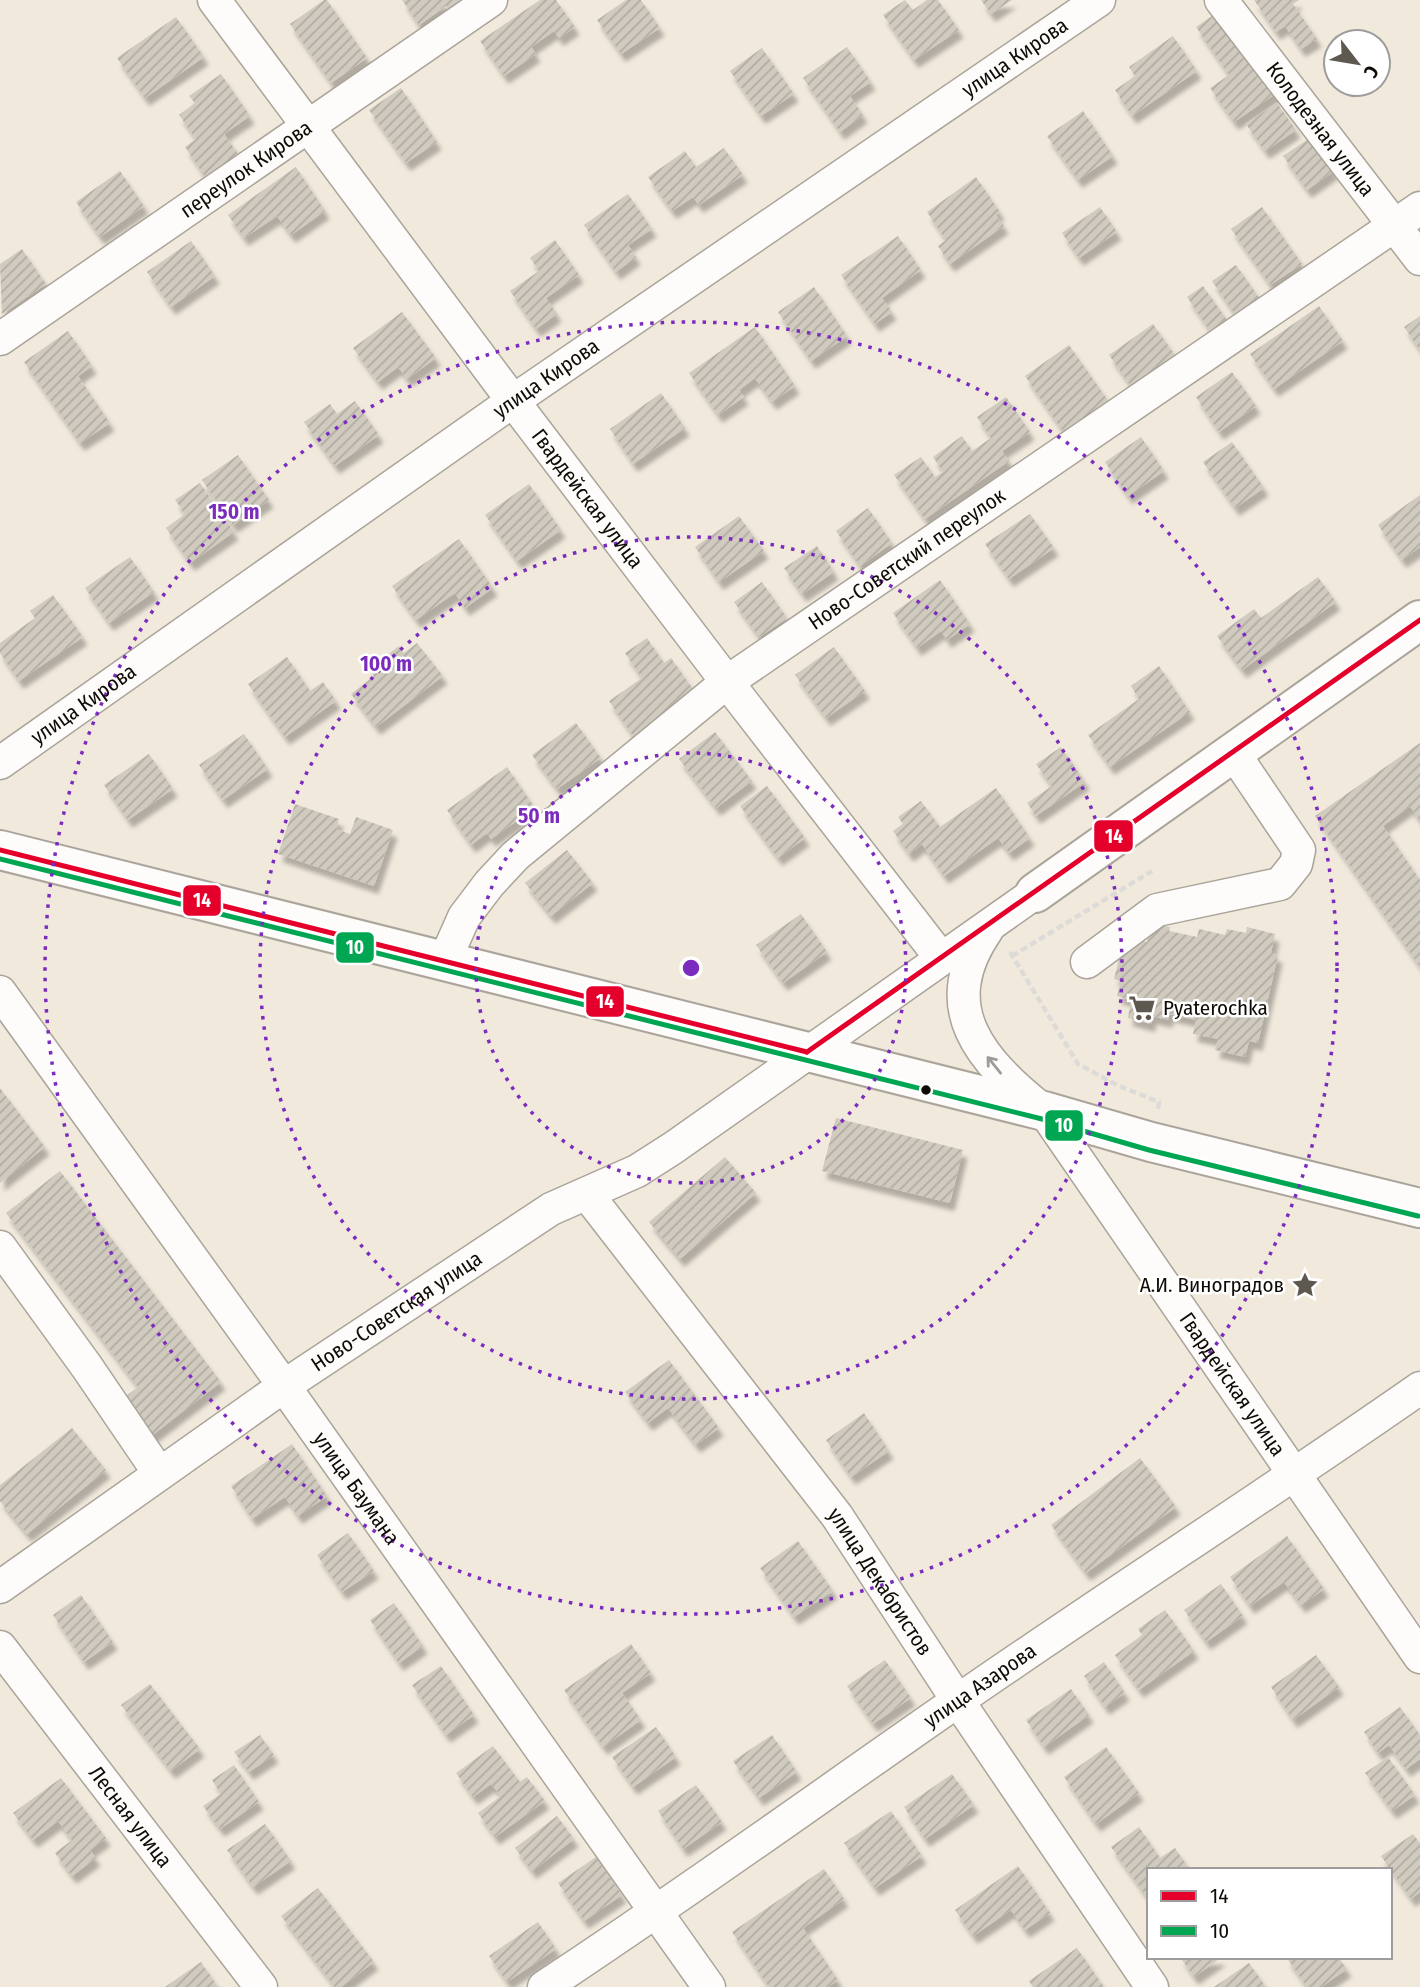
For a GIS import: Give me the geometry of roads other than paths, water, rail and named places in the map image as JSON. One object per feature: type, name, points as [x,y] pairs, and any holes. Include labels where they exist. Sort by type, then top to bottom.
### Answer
[{"type":"main road","name":"Ново-Советская улица","points":[[1035,893],[1420,620]]},
{"type":"main road","points":[[0,850],[1044,1111],[1151,1142],[1420,1208]]},
{"type":"street","name":"Гвардейская улица","points":[[214,0],[513,401],[942,958]]},
{"type":"street","name":"переулок Кирова","points":[[0,339],[491,0]]},
{"type":"street","name":"улица Кирова","points":[[0,763],[513,401],[1099,0]]},
{"type":"street","name":"Колодезная улица","points":[[1221,0],[1408,217],[1420,259]]},
{"type":"street","name":"Ново-Советский переулок","points":[[444,962],[464,917],[515,856],[727,682],[1408,217]]},
{"type":"street","points":[[1087,962],[1157,910],[1280,884],[1296,864],[1299,850],[1233,752]]},
{"type":"street","name":"Ново-Советская улица","points":[[0,1587],[284,1386],[551,1209],[637,1171],[655,1160],[1035,893]]},
{"type":"street","name":"Гвардейская улица","points":[[991,923],[974,949],[964,975],[963,999],[976,1041],[1005,1079],[1044,1111],[1420,1657]]},
{"type":"street","name":"улица Баумана","points":[[0,992],[284,1386],[709,1987]]},
{"type":"street","name":"улица Декабристов","points":[[587,1194],[837,1516],[958,1701],[1152,1987]]},
{"type":"street","points":[[0,1247],[87,1367],[159,1474]]},
{"type":"street","name":"улица Азарова","points":[[544,1987],[656,1913],[958,1701],[1295,1476],[1420,1388]]},
{"type":"street","name":"Лесная улица","points":[[0,1647],[261,1987]]},
{"type":"place","name":"Pyaterochka","points":[[1142,1008]]},
{"type":"place","name":"А.И. Виноградов","points":[[1305,1285]]}]
